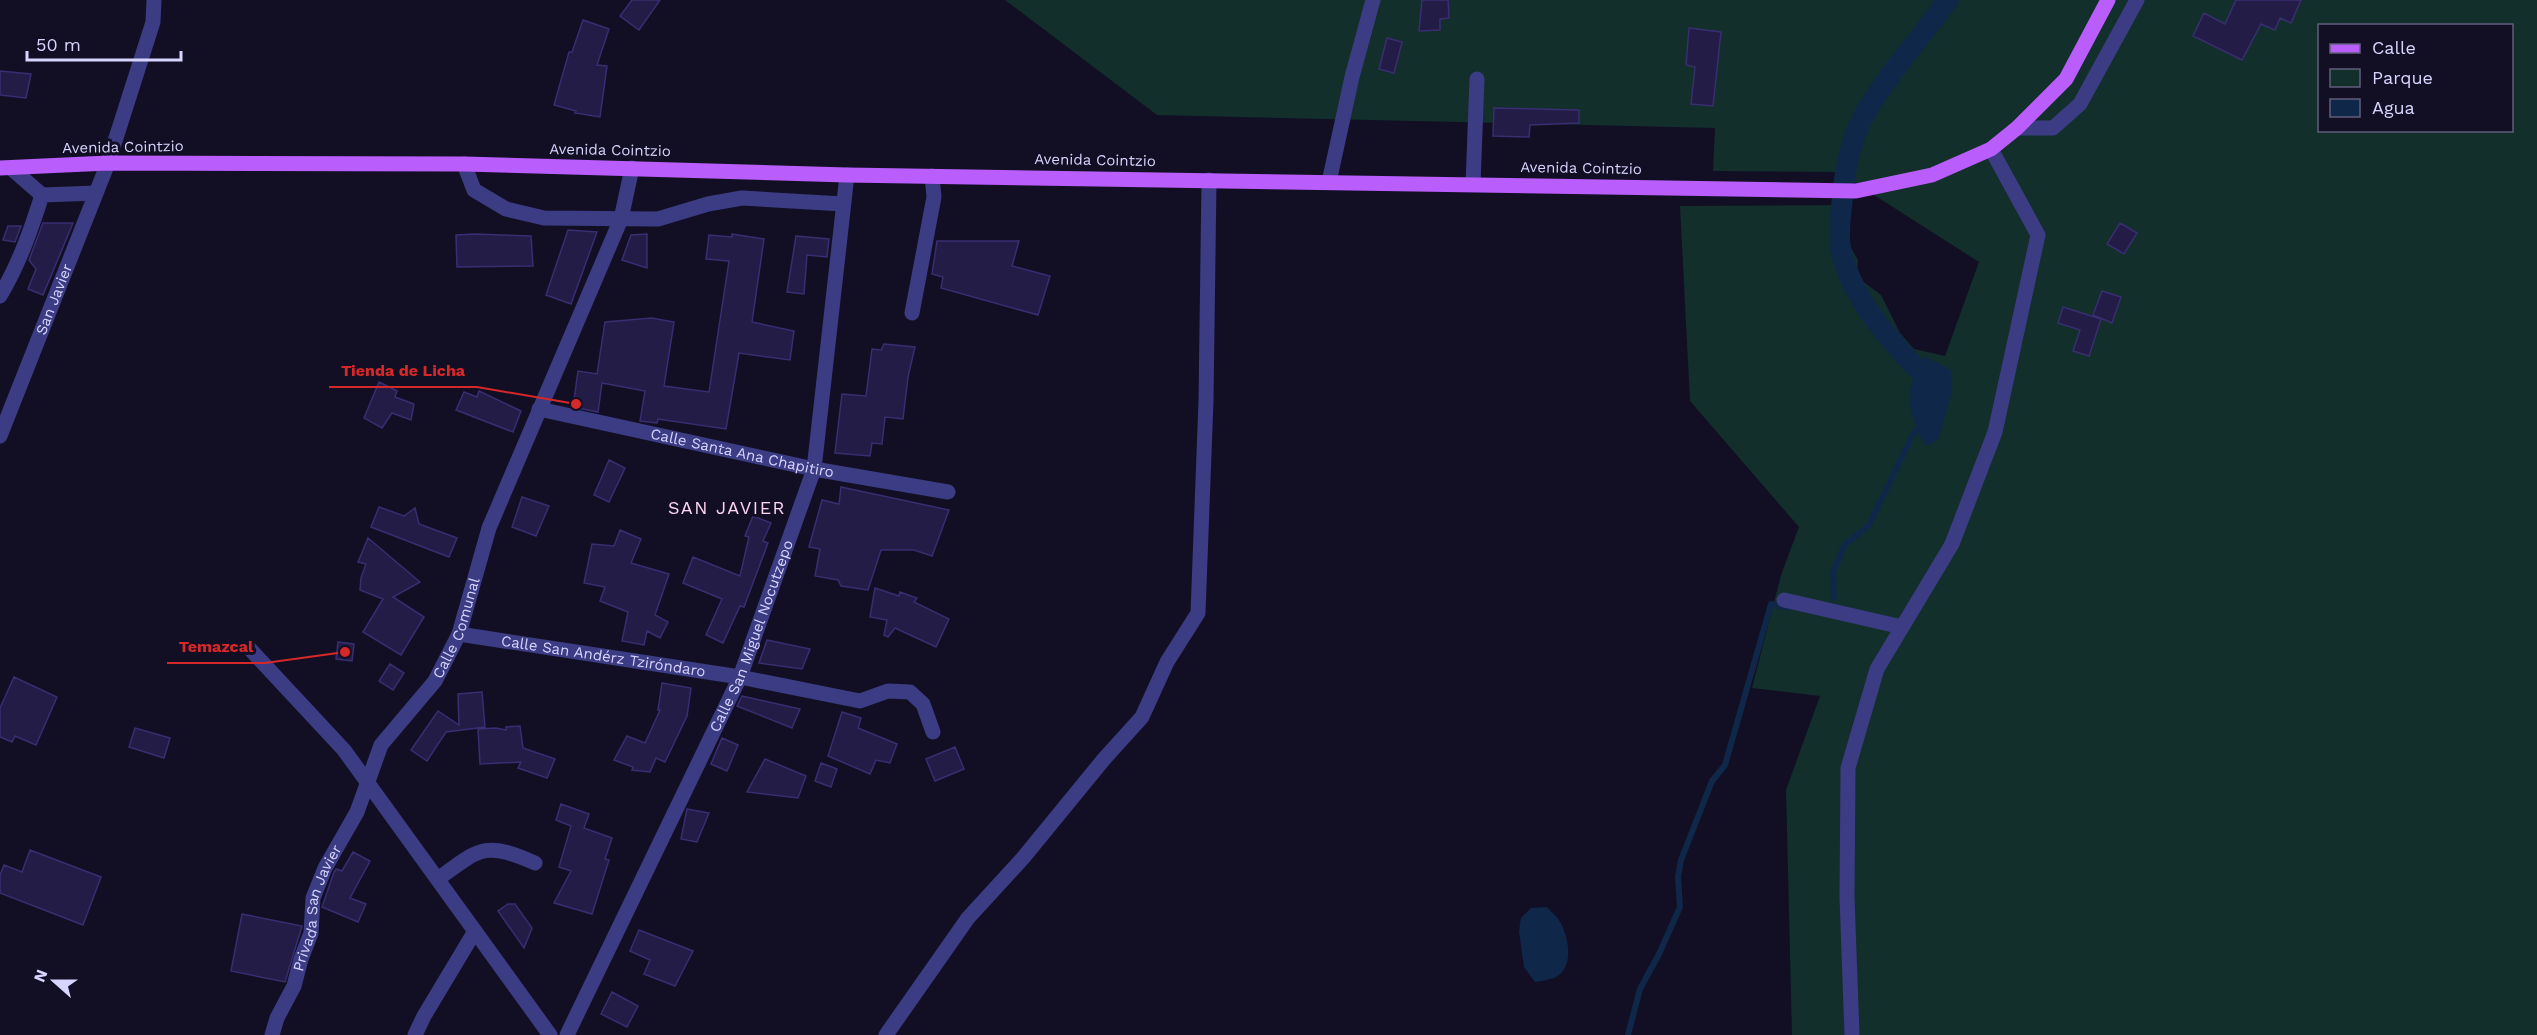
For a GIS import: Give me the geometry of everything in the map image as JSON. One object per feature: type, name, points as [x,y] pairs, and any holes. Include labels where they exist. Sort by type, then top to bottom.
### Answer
[{"type":"main road","name":"Avenida Cointzio","points":[[5,168],[108,163],[464,164],[847,175],[1856,191],[1932,176],[1991,149],[2017,128],[2066,79],[2108,0]]},
{"type":"street","name":"San Javier","points":[[0,436],[5,412],[108,163],[153,22],[154,0]]},
{"type":"street","points":[[1329,182],[1349,88],[1373,0]]},
{"type":"street","points":[[2017,128],[2053,128],[2080,104],[2137,0]]},
{"type":"street","points":[[1473,184],[1477,79]]},
{"type":"street","points":[[1852,1035],[1847,897],[1848,768],[1877,669],[1952,544],[1995,432],[2038,235],[1991,149]]},
{"type":"street","points":[[464,164],[474,190],[507,209],[543,218],[658,219],[708,204],[742,198],[843,204]]},
{"type":"street","points":[[5,168],[42,195],[96,193]]},
{"type":"street","name":"Calle Comunal","points":[[368,782],[381,745],[435,681],[459,634],[489,528],[621,219],[632,168]]},
{"type":"street","name":"Calle San Miguel Nocutzepo","points":[[567,1035],[740,676],[813,469],[847,175]]},
{"type":"street","points":[[912,313],[934,197],[932,176]]},
{"type":"street","points":[[886,1035],[968,918],[1023,858],[1104,759],[1142,717],[1167,662],[1198,613],[1206,401],[1209,180]]},
{"type":"street","points":[[0,296],[32,227],[42,195]]},
{"type":"street","name":"Calle Santa Ana Chapitiro","points":[[539,409],[813,469],[948,492]]},
{"type":"street","points":[[1784,600],[1902,627]]},
{"type":"street","name":"Calle San Andérz Tziróndaro","points":[[459,634],[740,676],[860,701],[888,691],[909,692],[923,704],[933,732]]},
{"type":"street","points":[[249,648],[344,750],[550,1035]]},
{"type":"street","name":"Privada San Javier","points":[[272,1035],[277,1018],[294,986],[311,933],[314,898],[325,868],[357,812],[368,782]]},
{"type":"street","points":[[438,879],[472,854],[493,849],[506,850],[535,863]]},
{"type":"street","points":[[415,1035],[475,931]]},
{"type":"green space","points":[[1005,0],[2537,0],[2537,1035],[1792,1035],[1786,790],[1820,696],[1752,688],[1781,575],[1799,527],[1690,401],[1680,206],[1851,205],[1847,241],[1858,260],[1857,277],[1881,295],[1900,333],[1914,349],[1945,356],[1979,262],[1838,172],[1713,171],[1715,128],[1157,115]]},
{"type":"water","points":[[1926,357],[1951,370],[1952,393],[1938,440],[1926,446],[1911,412],[1910,389],[1918,367]]},
{"type":"water","points":[[1547,907],[1563,928],[1568,944],[1568,960],[1561,974],[1535,982],[1524,967],[1519,931],[1521,918],[1531,908]]},
{"type":"building","points":[[632,0],[660,0],[639,30],[620,16]]},
{"type":"building","points":[[1422,0],[1448,0],[1449,18],[1440,19],[1440,30],[1419,31]]},
{"type":"building","points":[[2236,0],[2301,0],[2291,23],[2280,18],[2275,30],[2261,24],[2242,60],[2193,36],[2204,13],[2225,24]]},
{"type":"building","points":[[583,20],[609,29],[597,65],[607,66],[600,117],[575,113],[576,111],[554,105],[569,52],[572,52]]},
{"type":"building","points":[[1689,28],[1721,32],[1713,106],[1691,104],[1695,67],[1686,65]]},
{"type":"building","points":[[1387,38],[1402,42],[1394,73],[1379,69]]},
{"type":"building","points":[[0,71],[31,74],[26,98],[0,95]]},
{"type":"building","points":[[1494,108],[1579,110],[1579,123],[1530,125],[1529,137],[1493,136]]},
{"type":"building","points":[[43,223],[73,223],[43,295],[28,289],[36,269],[29,260]]},
{"type":"building","points":[[2120,223],[2137,233],[2124,254],[2107,244]]},
{"type":"building","points":[[8,226],[21,226],[15,242],[3,240]]},
{"type":"building","points":[[568,230],[597,232],[571,304],[546,295]]},
{"type":"building","points":[[647,234],[647,268],[622,260],[631,235]]},
{"type":"building","points":[[732,234],[764,239],[752,322],[794,331],[790,360],[739,353],[726,429],[658,419],[657,423],[640,421],[645,391],[602,383],[598,412],[573,407],[578,371],[597,374],[605,322],[652,318],[674,322],[664,386],[709,392],[729,261],[706,259],[709,235],[732,237]]},
{"type":"building","points":[[456,235],[531,236],[533,266],[457,267]]},
{"type":"building","points":[[796,236],[829,239],[827,257],[807,255],[804,294],[787,292]]},
{"type":"building","points":[[937,241],[1019,241],[1012,266],[1050,276],[1038,315],[941,288],[943,277],[932,274]]},
{"type":"building","points":[[2102,291],[2121,297],[2112,323],[2093,315]]},
{"type":"building","points":[[2063,307],[2101,319],[2089,356],[2073,351],[2080,330],[2058,323]]},
{"type":"building","points":[[884,344],[915,347],[908,377],[903,419],[885,417],[882,444],[872,443],[870,456],[835,453],[842,394],[866,396],[872,349],[881,350]]},
{"type":"building","points":[[379,382],[397,391],[395,397],[414,404],[411,420],[392,413],[382,428],[364,418]]},
{"type":"building","points":[[479,391],[521,411],[513,432],[456,410],[464,392],[477,397]]},
{"type":"building","points":[[609,460],[625,468],[609,502],[594,495]]},
{"type":"building","points":[[841,487],[949,510],[932,556],[914,550],[881,550],[868,590],[841,586],[838,580],[815,576],[820,549],[809,547],[822,500],[839,504]]},
{"type":"building","points":[[522,497],[549,506],[536,536],[512,527]]},
{"type":"building","points":[[379,507],[404,516],[415,508],[419,524],[457,538],[449,557],[371,527]]},
{"type":"building","points":[[753,516],[771,523],[763,541],[768,543],[744,607],[740,606],[723,643],[706,635],[722,599],[683,583],[693,557],[740,576],[749,537],[745,536]]},
{"type":"building","points":[[620,530],[641,539],[631,563],[669,574],[655,615],[668,622],[660,638],[647,631],[644,645],[622,641],[628,612],[600,601],[605,587],[584,583],[592,544],[614,546]]},
{"type":"building","points":[[368,538],[420,582],[393,597],[424,617],[401,655],[363,632],[383,599],[360,590],[366,564],[358,562]]},
{"type":"building","points":[[875,588],[899,596],[900,592],[917,598],[914,602],[949,619],[936,647],[895,628],[888,637],[884,635],[887,620],[870,617]]},
{"type":"building","points":[[767,640],[810,649],[802,669],[759,663]]},
{"type":"building","points":[[338,642],[354,644],[352,661],[336,659]]},
{"type":"building","points":[[390,664],[404,673],[393,690],[379,681]]},
{"type":"building","points":[[14,677],[57,697],[36,745],[15,736],[12,742],[0,737],[0,708]]},
{"type":"building","points":[[662,683],[691,688],[687,716],[665,762],[656,758],[650,772],[632,770],[633,767],[614,760],[627,736],[645,743],[660,710],[658,710]]},
{"type":"building","points":[[482,692],[485,727],[446,732],[427,761],[411,750],[438,711],[459,725],[458,694]]},
{"type":"building","points":[[742,696],[800,709],[792,728],[737,706]]},
{"type":"building","points":[[842,712],[861,718],[858,728],[897,744],[890,763],[876,760],[870,774],[828,756]]},
{"type":"building","points":[[520,726],[523,748],[555,759],[547,778],[518,768],[521,762],[480,764],[478,729],[506,730],[506,727]]},
{"type":"building","points":[[135,728],[170,738],[164,758],[129,747]]},
{"type":"building","points":[[722,738],[738,745],[727,771],[711,764]]},
{"type":"building","points":[[955,747],[964,769],[935,781],[926,759]]},
{"type":"building","points":[[765,759],[806,776],[798,798],[747,792]]},
{"type":"building","points":[[821,763],[837,769],[831,787],[815,781]]},
{"type":"building","points":[[561,804],[589,814],[584,828],[612,838],[605,859],[609,860],[592,914],[554,903],[571,871],[559,867],[571,826],[556,820]]},
{"type":"building","points":[[687,809],[709,813],[697,842],[681,839]]},
{"type":"building","points":[[30,850],[101,877],[83,925],[0,893],[0,875],[4,865],[22,872]]},
{"type":"building","points":[[353,852],[370,861],[350,898],[366,904],[358,922],[322,907],[334,872],[336,869],[342,871]]},
{"type":"building","points":[[508,904],[515,904],[532,928],[524,948],[498,911]]},
{"type":"building","points":[[242,914],[302,926],[285,982],[231,971]]},
{"type":"building","points":[[639,930],[693,951],[675,986],[644,974],[650,960],[630,951]]},
{"type":"building","points":[[612,992],[638,1006],[627,1027],[601,1014]]},
{"type":"waterway","points":[[1916,368],[1880,326],[1859,296],[1844,263],[1840,245],[1840,220],[1849,156],[1862,119],[1892,73],[1948,0]]},
{"type":"waterway","points":[[1834,598],[1833,573],[1844,546],[1869,525],[1915,430]]},
{"type":"waterway","points":[[1628,1035],[1640,989],[1680,907],[1678,877],[1681,860],[1712,781],[1725,765],[1771,604],[1788,608]]},
{"type":"place","name":"Tienda de Licha","points":[[576,404]]},
{"type":"place","name":"Temazcal","points":[[345,652]]},
{"type":"district","name":"SAN JAVIER","points":[[727,508]]}]
